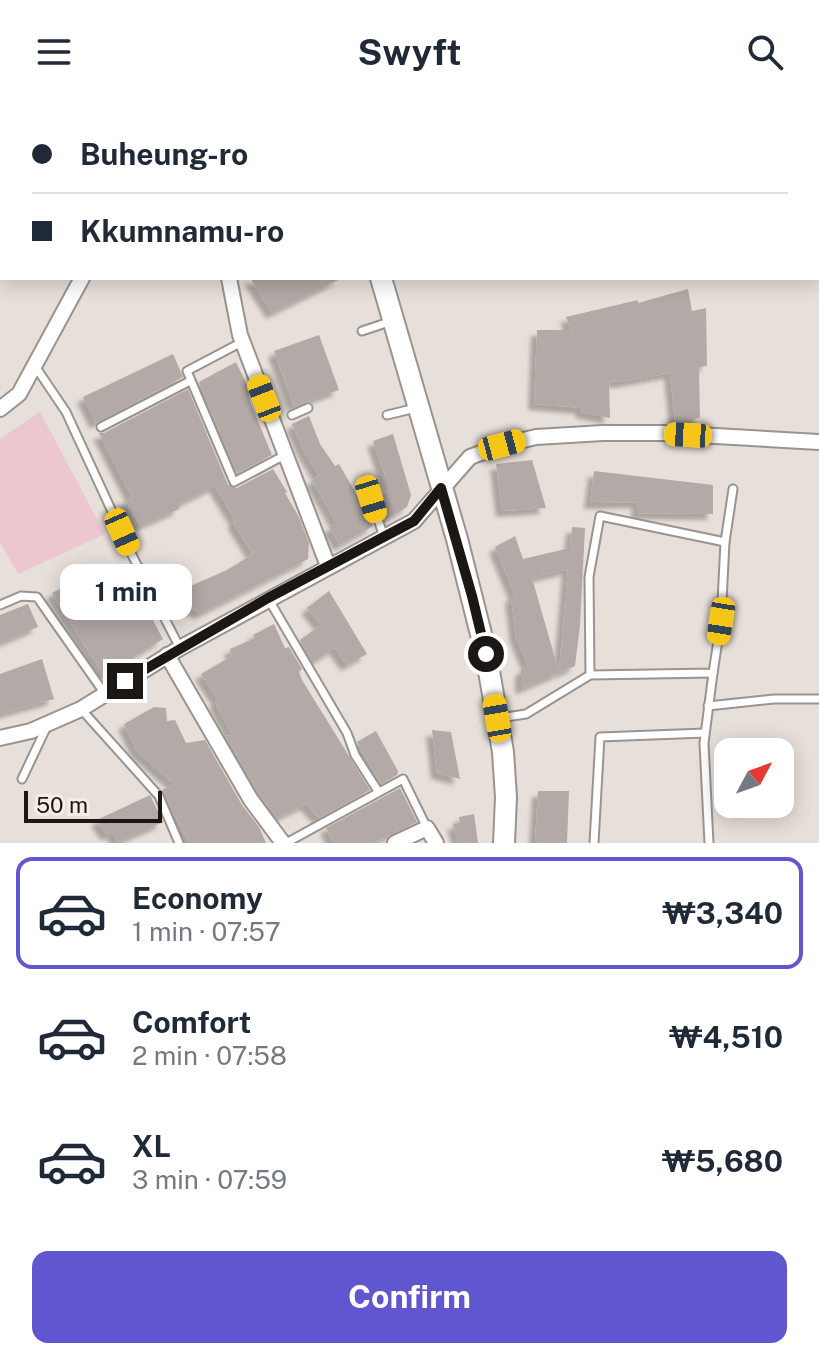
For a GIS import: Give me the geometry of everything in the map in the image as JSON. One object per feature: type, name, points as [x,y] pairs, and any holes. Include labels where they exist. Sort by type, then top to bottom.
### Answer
[{"type":"main road","points":[[382,280],[472,596],[503,752],[506,797],[504,843]]},
{"type":"street","points":[[0,409],[19,394],[81,280]]},
{"type":"street","points":[[229,280],[242,342],[328,566]]},
{"type":"street","points":[[0,738],[31,731],[81,709],[268,598],[414,521],[470,457],[502,445],[536,437],[663,433],[819,442]]},
{"type":"street","points":[[174,652],[251,800],[284,843]]},
{"type":"street","points":[[395,843],[427,828],[436,843]]},
{"type":"lane","points":[[362,331],[394,320]]},
{"type":"lane","points":[[242,342],[187,371],[190,381],[234,482],[286,454]]},
{"type":"lane","points":[[35,365],[66,412],[174,652]]},
{"type":"lane","points":[[101,427],[190,381]]},
{"type":"lane","points":[[387,415],[419,406]]},
{"type":"lane","points":[[292,415],[308,408]]},
{"type":"lane","points":[[709,843],[705,733],[721,621],[725,542],[733,489]]},
{"type":"lane","points":[[371,499],[384,537]]},
{"type":"lane","points":[[590,675],[589,577],[600,516],[725,542]]},
{"type":"lane","points":[[0,605],[21,596],[37,597],[105,694]]},
{"type":"lane","points":[[268,598],[378,791]]},
{"type":"lane","points":[[497,718],[526,714],[590,675],[713,673]]},
{"type":"lane","points":[[708,706],[774,699],[819,699]]},
{"type":"lane","points":[[81,709],[159,796],[179,843]]},
{"type":"lane","points":[[22,779],[48,724]]},
{"type":"lane","points":[[594,843],[600,737],[705,733]]},
{"type":"lane","points":[[284,843],[403,779],[427,828]]},
{"type":"shaded area","points":[[40,412],[105,534],[18,574],[0,542],[0,439]]},
{"type":"building","points":[[251,280],[338,280],[272,313]]},
{"type":"building","points":[[688,289],[692,311],[706,308],[707,366],[699,367],[700,418],[675,421],[670,373],[620,382],[609,381],[610,418],[581,412],[582,408],[534,404],[537,330],[571,330],[566,317],[638,300],[638,303]]},
{"type":"building","points":[[319,335],[339,390],[294,406],[274,351]]},
{"type":"building","points":[[173,354],[183,377],[96,423],[83,397]]},
{"type":"building","points":[[236,362],[272,455],[237,473],[199,382]]},
{"type":"building","points":[[188,389],[228,485],[237,488],[273,469],[287,492],[309,543],[308,559],[201,613],[188,608],[179,591],[227,570],[253,554],[233,522],[236,521],[215,486],[179,504],[179,509],[140,526],[126,500],[132,497],[99,433]]},
{"type":"building","points":[[309,416],[320,444],[335,466],[339,464],[364,507],[366,505],[373,526],[340,545],[329,527],[337,524],[312,480],[319,476],[292,424]]},
{"type":"building","points":[[393,434],[411,495],[407,507],[385,520],[377,498],[390,490],[373,441]]},
{"type":"building","points":[[532,460],[546,508],[502,511],[496,464]]},
{"type":"building","points":[[594,471],[713,485],[713,514],[637,513],[638,502],[590,503]]},
{"type":"building","points":[[572,527],[585,528],[575,666],[521,689],[521,670],[528,666],[516,637],[511,597],[515,595],[495,547],[515,536],[523,559],[570,548]],"holes":[[[568,569],[559,672],[532,578]]]},
{"type":"building","points":[[109,564],[111,570],[117,568],[121,575],[127,572],[163,639],[104,676],[52,593]]},
{"type":"building","points":[[329,591],[367,654],[347,665],[335,648],[313,662],[300,640],[321,625],[307,608]]},
{"type":"building","points":[[28,604],[38,627],[0,643],[0,615]]},
{"type":"building","points":[[274,624],[285,648],[289,647],[302,669],[299,672],[302,680],[370,790],[319,818],[306,804],[277,818],[259,794],[226,736],[232,735],[215,702],[218,700],[201,674],[232,656],[230,649],[255,638],[253,635]]},
{"type":"building","points":[[42,659],[54,699],[0,714],[0,674]]},
{"type":"building","points":[[154,707],[166,708],[167,721],[175,720],[186,743],[205,740],[266,843],[189,843],[162,790],[174,784],[137,751],[124,724]]},
{"type":"building","points":[[432,730],[451,732],[460,779],[437,773]]},
{"type":"building","points":[[376,731],[398,771],[397,775],[381,784],[357,742]]},
{"type":"building","points":[[400,788],[417,822],[373,843],[334,843],[326,828]]},
{"type":"building","points":[[538,791],[569,791],[567,843],[535,843]]},
{"type":"building","points":[[150,795],[163,822],[118,842],[112,832],[107,835],[97,820]]},
{"type":"building","points":[[474,814],[478,843],[459,843],[453,824],[460,823],[459,817]]},
{"type":"route","points":[[125,681],[268,598],[414,521],[441,488],[486,654]]}]
